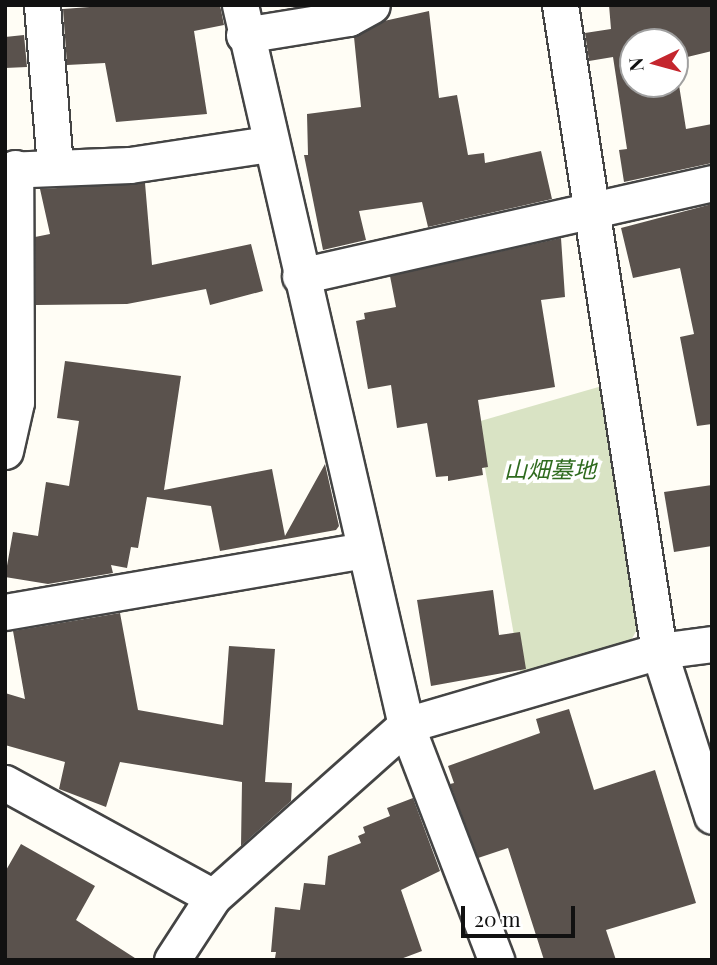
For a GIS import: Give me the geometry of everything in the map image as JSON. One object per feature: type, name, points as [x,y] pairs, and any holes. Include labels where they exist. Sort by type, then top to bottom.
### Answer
[{"type":"street","points":[[42,5],[55,167]]},
{"type":"street","points":[[372,5],[349,18],[242,20],[406,725],[496,960]]},
{"type":"street","points":[[560,5],[659,651],[712,817]]},
{"type":"street","points":[[5,451],[16,402],[10,169],[130,165],[269,144]]},
{"type":"street","points":[[300,276],[712,183]]},
{"type":"street","points":[[5,612],[365,550]]},
{"type":"street","points":[[172,960],[213,897],[406,725],[659,651],[712,644]]},
{"type":"street","points":[[5,783],[213,897]]},
{"type":"green space","name":"山畑墓地","points":[[602,386],[639,626],[629,644],[521,676],[477,422]]},
{"type":"building","points":[[116,5],[220,5],[224,25],[194,31],[207,114],[116,122],[105,63],[67,65],[63,9]]},
{"type":"building","points":[[609,5],[712,5],[712,51],[689,57],[689,28],[619,28],[619,96],[613,57],[589,61],[585,33],[611,29]]},
{"type":"building","points":[[429,11],[439,98],[457,95],[468,155],[484,153],[485,163],[541,151],[552,199],[428,227],[422,202],[359,211],[366,240],[323,250],[304,155],[308,155],[307,114],[361,107],[354,37],[384,21]]},
{"type":"building","points":[[24,35],[27,67],[5,68],[5,37]]},
{"type":"building","points":[[619,98],[681,98],[686,129],[712,124],[712,163],[624,182],[619,150],[627,149]]},
{"type":"building","points":[[145,183],[152,265],[251,244],[263,291],[210,305],[206,289],[127,304],[36,305],[35,237],[50,234],[40,189]]},
{"type":"building","points":[[712,204],[712,424],[697,426],[680,337],[694,334],[680,268],[633,278],[621,228]]},
{"type":"building","points":[[561,238],[565,297],[541,300],[555,387],[478,400],[488,467],[482,468],[483,475],[448,481],[448,476],[436,477],[427,423],[397,428],[391,385],[368,389],[356,321],[365,319],[364,313],[396,307],[390,276]]},
{"type":"building","points":[[65,361],[181,376],[164,490],[272,469],[285,536],[325,464],[339,526],[336,530],[220,551],[211,506],[147,497],[138,548],[131,547],[127,568],[111,565],[113,573],[48,584],[5,577],[13,532],[38,536],[46,482],[69,486],[79,421],[57,418]]},
{"type":"building","points":[[712,485],[712,546],[674,552],[664,492]]},
{"type":"building","points":[[493,590],[499,635],[520,632],[526,669],[431,686],[417,600]]},
{"type":"building","points":[[120,613],[138,710],[223,725],[229,646],[275,649],[265,782],[292,783],[291,801],[241,846],[242,782],[120,762],[106,807],[59,789],[65,762],[5,745],[5,693],[25,699],[13,631]]},
{"type":"building","points":[[569,709],[594,790],[655,770],[696,903],[606,930],[616,960],[544,960],[508,848],[478,858],[450,784],[454,783],[448,766],[540,733],[536,719]]},
{"type":"building","points":[[413,798],[440,871],[401,890],[422,951],[398,960],[275,958],[276,952],[271,952],[275,907],[300,910],[304,883],[325,885],[328,856],[361,843],[358,836],[365,833],[363,827],[390,816],[387,808]]},
{"type":"building","points":[[21,844],[95,886],[76,920],[138,960],[5,960],[5,872]]}]
